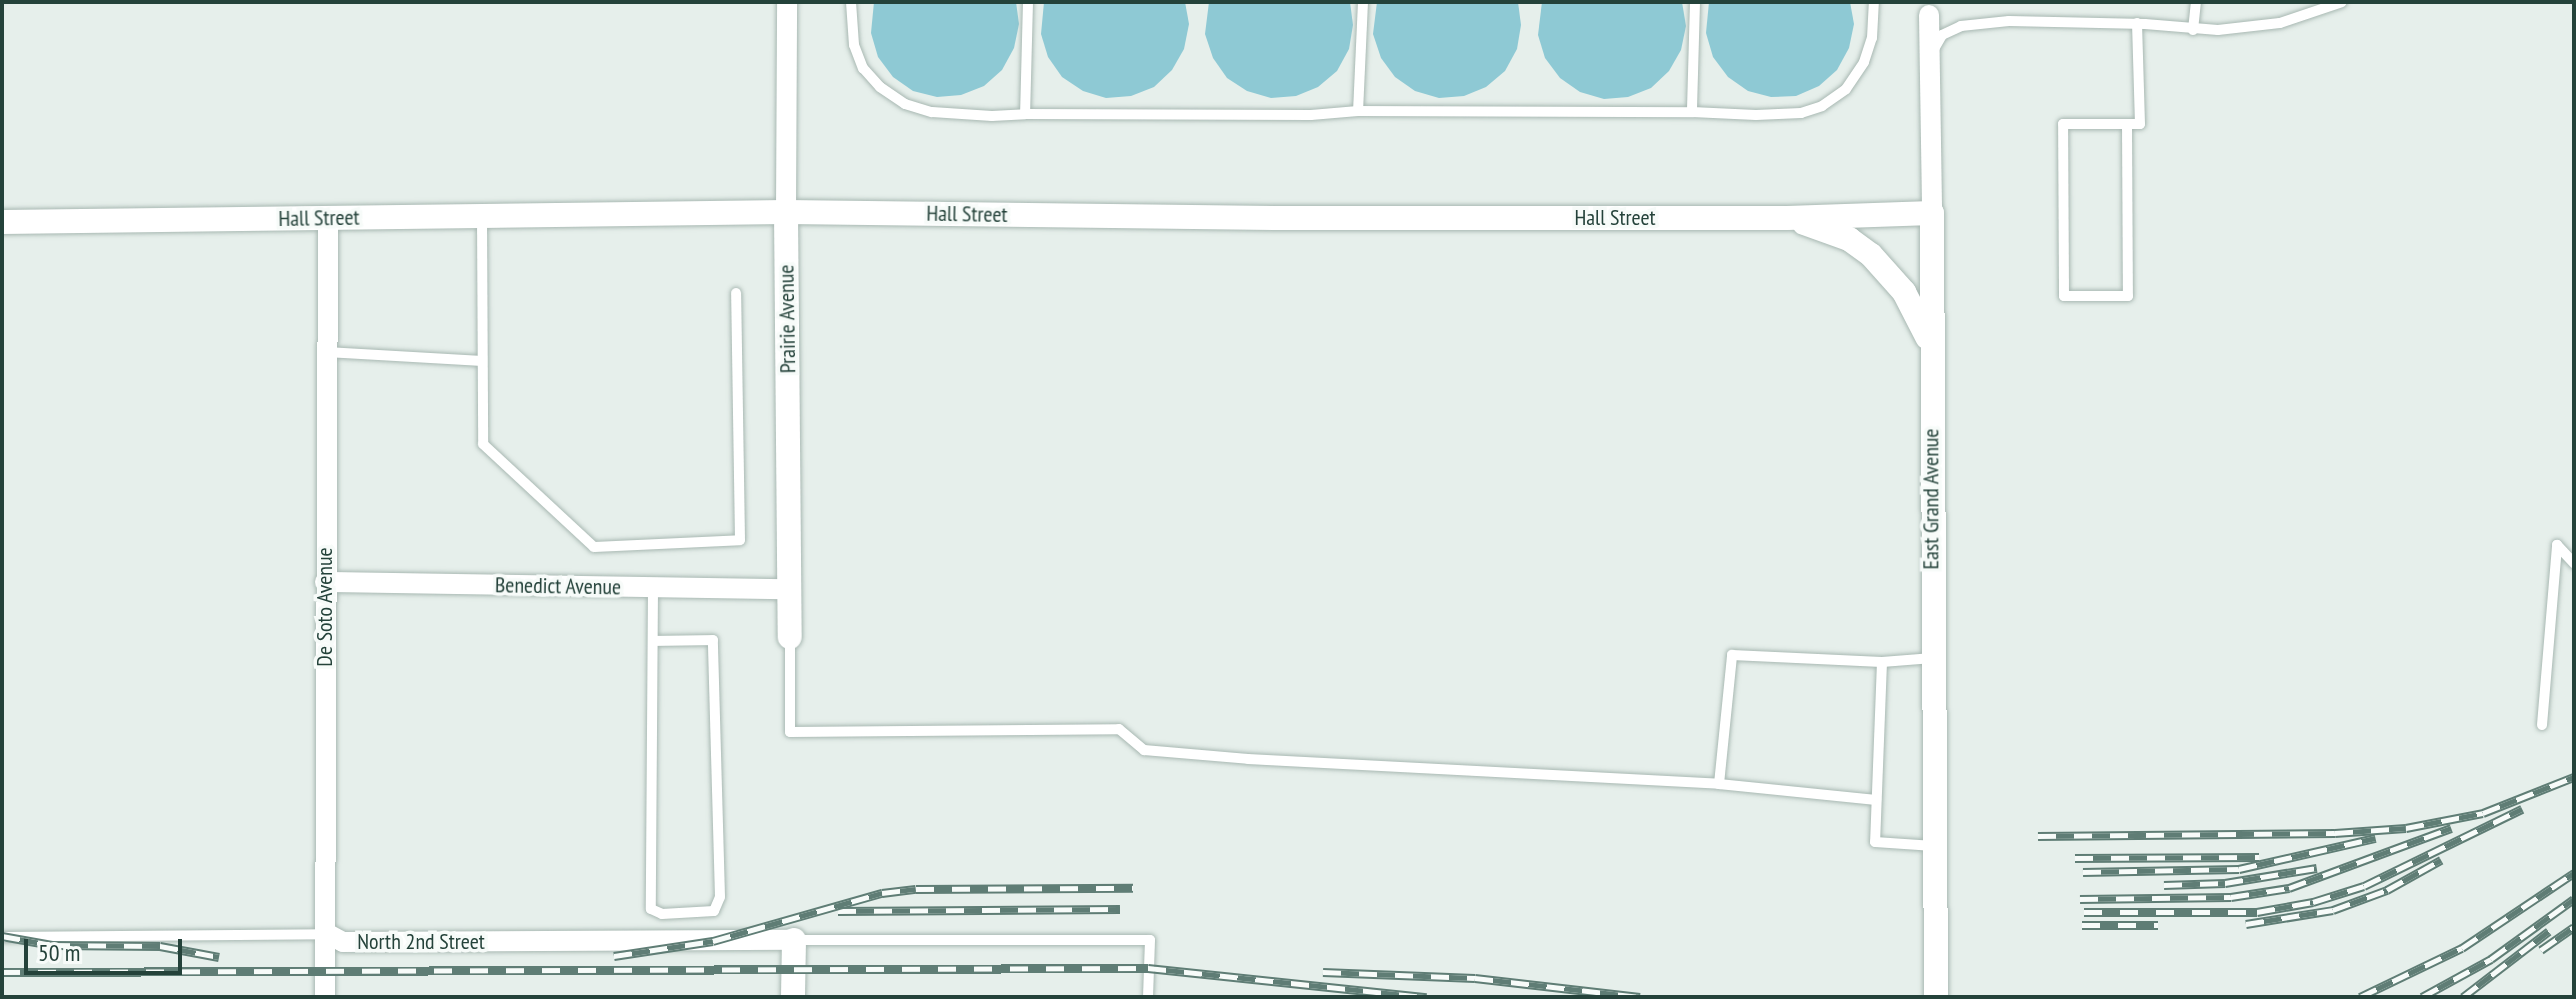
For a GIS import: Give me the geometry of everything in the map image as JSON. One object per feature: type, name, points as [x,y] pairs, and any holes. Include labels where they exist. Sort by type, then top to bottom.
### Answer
[{"type":"main road","name":"Hall Street","points":[[2,222],[786,212],[1274,218],[1787,218],[1932,213]]},
{"type":"main road","name":"Prairie Avenue","points":[[786,212],[790,637]]},
{"type":"main road","name":"East Grand Avenue","points":[[1932,213],[1930,344],[1936,997]]},
{"type":"main road","points":[[1787,218],[1849,239],[1871,255],[1904,292],[1930,344]]},
{"type":"main road","points":[[793,997],[794,940]]},
{"type":"street","name":"Prairie Avenue","points":[[786,212],[787,2]]},
{"type":"street","name":"East Grand Avenue","points":[[1929,8],[1932,213]]},
{"type":"street","name":"De Soto Avenue","points":[[325,997],[328,934],[325,582],[328,217]]},
{"type":"street","name":"Benedict Avenue","points":[[325,582],[791,589]]},
{"type":"street","name":"North 2nd Street","points":[[328,934],[343,942],[794,940]]},
{"type":"lane","points":[[851,2],[854,45],[863,68],[880,87],[905,104],[932,112],[992,116],[1311,115],[1358,111],[1801,113],[1822,106],[1846,89],[1864,62],[1872,38],[1874,2]]},
{"type":"lane","points":[[1025,114],[1028,2]]},
{"type":"lane","points":[[1358,111],[1363,2]]},
{"type":"lane","points":[[1692,112],[1695,2]]},
{"type":"lane","points":[[2193,30],[2196,2]]},
{"type":"lane","points":[[1930,58],[1942,35],[1961,26],[2009,21],[2137,23],[2193,30],[2280,23],[2342,2]]},
{"type":"lane","points":[[2127,124],[2128,296],[2064,296],[2063,124],[2127,124],[2140,124],[2137,23]]},
{"type":"lane","points":[[482,216],[483,444],[594,547],[740,540],[736,293]]},
{"type":"lane","points":[[327,352],[482,361]]},
{"type":"lane","points":[[2542,725],[2557,545],[2574,563]]},
{"type":"lane","points":[[653,588],[651,909],[662,914],[714,911],[720,897],[713,640],[655,641]]},
{"type":"lane","points":[[790,637],[790,732],[1119,729],[1144,750],[1719,784],[1876,800]]},
{"type":"lane","points":[[1719,784],[1732,655],[1882,662],[1933,658]]},
{"type":"lane","points":[[1882,662],[1875,842],[1934,846]]},
{"type":"lane","name":"North 2nd Street","points":[[2,937],[328,934]]},
{"type":"lane","points":[[794,940],[1150,940],[1148,997]]},
{"type":"water","points":[[874,2],[1016,2],[1019,24],[1014,48],[1002,70],[984,86],[961,95],[937,97],[913,91],[893,77],[878,57],[871,33]]},
{"type":"water","points":[[1044,2],[1185,2],[1189,24],[1184,49],[1172,70],[1154,87],[1131,96],[1106,98],[1083,91],[1062,77],[1048,57],[1041,34]]},
{"type":"water","points":[[1209,2],[1350,2],[1353,25],[1349,49],[1337,71],[1318,87],[1296,96],[1271,98],[1247,91],[1227,78],[1213,58],[1205,34]]},
{"type":"water","points":[[1377,2],[1518,2],[1521,25],[1517,49],[1505,71],[1486,87],[1464,96],[1439,98],[1415,91],[1395,77],[1381,58],[1373,34]]},
{"type":"water","points":[[1542,2],[1682,2],[1686,26],[1681,50],[1669,71],[1651,88],[1628,97],[1604,99],[1580,92],[1560,78],[1545,58],[1538,35]]},
{"type":"water","points":[[1709,2],[1850,2],[1854,24],[1849,48],[1837,70],[1819,86],[1796,96],[1771,97],[1748,91],[1728,77],[1713,57],[1706,33]]},
{"type":"railway","points":[[2038,836],[2335,833],[2406,828],[2483,813],[2574,777]]},
{"type":"railway","points":[[2084,912],[2257,912],[2313,902],[2364,886],[2522,809]]},
{"type":"railway","points":[[2080,899],[2231,897],[2289,888],[2451,828]]},
{"type":"railway","points":[[2083,872],[2239,869],[2376,838]]},
{"type":"railway","points":[[2075,858],[2259,857]]},
{"type":"railway","points":[[2246,924],[2333,910],[2387,890],[2441,860]]},
{"type":"railway","points":[[2164,885],[2225,883],[2317,868]]},
{"type":"railway","points":[[2360,997],[2462,948],[2574,873]]},
{"type":"railway","points":[[614,956],[713,941],[882,893],[916,889],[1133,888]]},
{"type":"railway","points":[[2422,997],[2491,959],[2574,899]]},
{"type":"railway","points":[[838,911],[1120,909]]},
{"type":"railway","points":[[2082,925],[2158,925]]},
{"type":"railway","points":[[2541,950],[2574,927]]},
{"type":"railway","points":[[2463,997],[2549,931]]},
{"type":"railway","points":[[2,936],[52,945],[160,946],[219,957]]},
{"type":"railway","points":[[2,972],[1148,968],[1426,997]]},
{"type":"railway","points":[[1323,972],[1475,978],[1640,997]]}]
